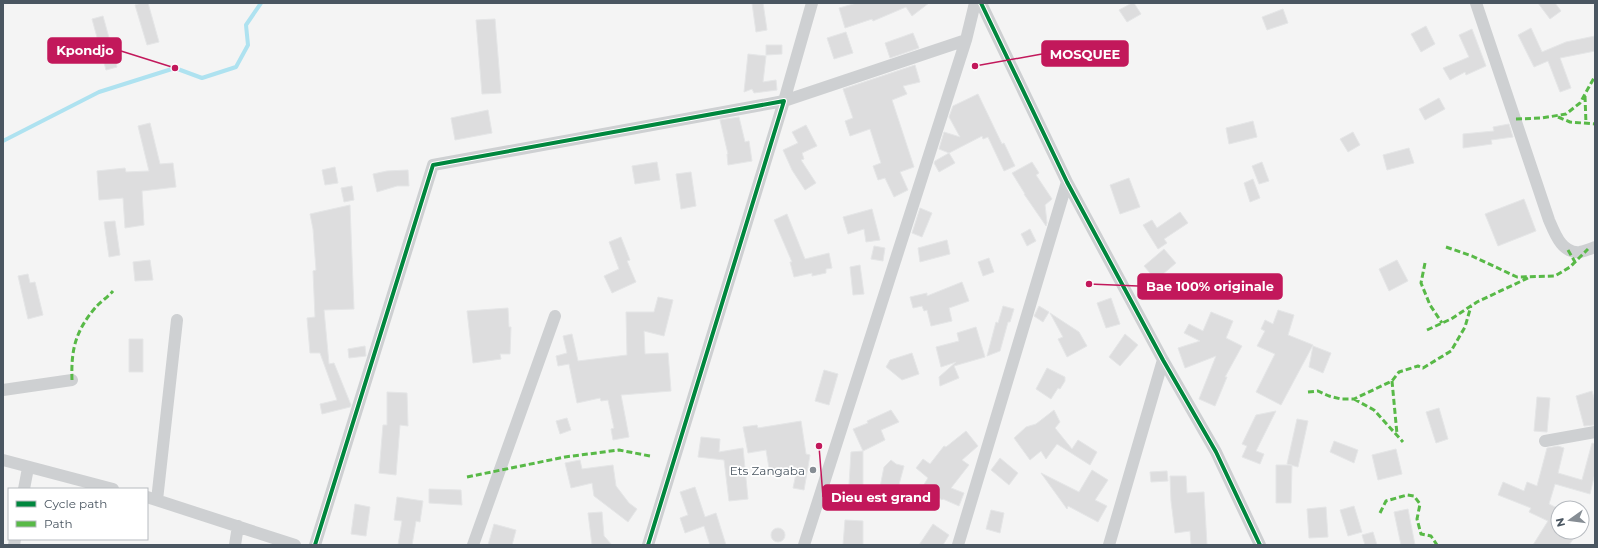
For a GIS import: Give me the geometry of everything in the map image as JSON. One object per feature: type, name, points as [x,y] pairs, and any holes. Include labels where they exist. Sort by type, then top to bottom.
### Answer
[{"type":"street","points":[[648,545],[784,100],[812,3]]},
{"type":"street","points":[[804,545],[966,40],[975,3]]},
{"type":"street","points":[[981,3],[1067,182],[1163,360],[1216,452],[1260,545]]},
{"type":"street","points":[[1479,6],[1549,220],[1557,239],[1568,250],[1579,252],[1595,247]]},
{"type":"street","points":[[315,545],[433,165],[784,100],[966,40]]},
{"type":"street","points":[[958,545],[1067,182]]},
{"type":"street","points":[[473,545],[555,316]]},
{"type":"street","points":[[177,320],[152,499],[295,545]]},
{"type":"street","points":[[1109,545],[1163,360]]},
{"type":"street","points":[[3,390],[72,380]]},
{"type":"street","points":[[1545,441],[1595,432]]},
{"type":"street","points":[[3,460],[28,468],[109,488]]},
{"type":"street","points":[[24,488],[28,468]]},
{"type":"street","points":[[235,545],[238,526]]},
{"type":"building","points":[[148,3],[159,42],[147,45],[135,5]]},
{"type":"building","points":[[752,3],[763,3],[767,30],[756,32]]},
{"type":"building","points":[[857,3],[929,3],[912,16],[906,7],[873,21],[872,19],[845,28],[839,8]]},
{"type":"building","points":[[1134,3],[1141,14],[1127,22],[1119,10]]},
{"type":"building","points":[[1538,3],[1555,3],[1561,11],[1550,19]]},
{"type":"building","points":[[1283,9],[1288,23],[1267,30],[1262,17]]},
{"type":"building","points":[[103,16],[117,67],[106,70],[92,19]]},
{"type":"building","points":[[495,19],[501,93],[482,94],[476,20]]},
{"type":"building","points":[[1426,26],[1435,44],[1421,52],[1411,34]]},
{"type":"building","points":[[1531,28],[1542,52],[1566,42],[1595,36],[1595,51],[1560,58],[1571,88],[1560,92],[1548,61],[1534,67],[1518,35]]},
{"type":"building","points":[[1472,29],[1486,66],[1466,75],[1465,72],[1450,80],[1443,68],[1469,57],[1459,35]]},
{"type":"building","points":[[846,32],[853,53],[834,59],[827,38]]},
{"type":"building","points":[[913,33],[919,48],[890,58],[885,43]]},
{"type":"building","points":[[766,45],[782,45],[782,54],[766,55]]},
{"type":"building","points":[[748,54],[766,56],[763,82],[776,80],[777,90],[754,93],[752,89],[744,92]]},
{"type":"building","points":[[915,65],[920,82],[903,86],[907,94],[892,100],[914,167],[900,172],[908,190],[894,197],[885,178],[878,180],[873,166],[881,163],[870,129],[850,136],[845,121],[853,118],[843,89]]},
{"type":"building","points":[[978,94],[1002,144],[1004,143],[1015,166],[1004,171],[988,137],[983,139],[982,136],[949,153],[939,149],[944,132],[960,137],[949,117],[953,106]]},
{"type":"building","points":[[1439,98],[1445,109],[1425,120],[1419,109]]},
{"type":"building","points":[[488,110],[492,133],[455,140],[451,118]]},
{"type":"building","points":[[739,117],[745,142],[749,141],[752,161],[728,165],[728,154],[720,120]]},
{"type":"building","points":[[1253,121],[1257,137],[1229,144],[1226,128]]},
{"type":"building","points":[[150,123],[160,164],[173,163],[176,187],[142,191],[144,225],[125,228],[123,198],[99,200],[97,171],[125,168],[126,172],[149,171],[138,126]]},
{"type":"building","points":[[1509,124],[1513,137],[1491,140],[1492,144],[1463,148],[1463,134],[1494,131],[1493,127]]},
{"type":"building","points":[[806,125],[817,146],[802,153],[804,159],[801,160],[816,183],[805,190],[792,170],[783,150],[798,143],[792,132]]},
{"type":"building","points":[[1353,132],[1360,145],[1348,152],[1340,139]]},
{"type":"building","points":[[1409,148],[1414,163],[1387,170],[1383,155]]},
{"type":"building","points":[[949,153],[955,163],[939,172],[934,163],[935,161]]},
{"type":"building","points":[[657,162],[660,180],[635,184],[632,166]]},
{"type":"building","points":[[1032,162],[1039,173],[1036,175],[1052,199],[1045,205],[1046,226],[1024,194],[1012,173]]},
{"type":"building","points":[[1262,162],[1269,181],[1259,184],[1252,166]]},
{"type":"building","points":[[335,167],[338,183],[325,185],[322,170]]},
{"type":"building","points":[[408,170],[409,186],[397,186],[377,192],[373,174],[387,171]]},
{"type":"building","points":[[691,172],[696,206],[681,209],[676,174]]},
{"type":"building","points":[[1129,178],[1140,207],[1120,214],[1110,185]]},
{"type":"building","points":[[1253,179],[1260,198],[1250,202],[1244,183]]},
{"type":"building","points":[[352,186],[354,200],[344,202],[341,188]]},
{"type":"building","points":[[1524,199],[1536,231],[1498,246],[1485,214]]},
{"type":"building","points":[[350,205],[354,309],[324,310],[329,364],[334,363],[351,405],[350,407],[322,414],[320,404],[337,400],[320,353],[310,353],[307,318],[315,317],[313,271],[316,270],[313,229],[310,214]]},
{"type":"building","points":[[920,208],[932,213],[922,237],[912,233]]},
{"type":"building","points":[[872,209],[880,240],[866,242],[864,229],[848,234],[843,217]]},
{"type":"building","points":[[1180,212],[1188,223],[1164,239],[1167,243],[1158,249],[1143,225],[1152,220],[1157,228]]},
{"type":"building","points":[[787,214],[805,259],[829,253],[832,268],[826,269],[826,273],[812,276],[812,273],[794,277],[790,262],[792,262],[774,220]]},
{"type":"building","points":[[115,221],[120,255],[109,257],[104,222]]},
{"type":"building","points":[[1030,229],[1036,241],[1027,246],[1021,234]]},
{"type":"building","points":[[621,237],[630,260],[627,261],[636,282],[612,293],[604,276],[619,269],[609,242]]},
{"type":"building","points":[[947,240],[950,254],[920,262],[918,248]]},
{"type":"building","points":[[874,246],[885,248],[883,261],[871,259]]},
{"type":"building","points":[[1164,249],[1176,263],[1156,280],[1144,266]]},
{"type":"building","points":[[989,258],[994,272],[983,276],[978,262]]},
{"type":"building","points":[[150,260],[153,280],[135,281],[133,262]]},
{"type":"building","points":[[1397,260],[1408,281],[1389,291],[1379,269]]},
{"type":"building","points":[[860,265],[864,294],[853,295],[850,267]]},
{"type":"building","points":[[28,274],[30,283],[35,282],[43,315],[28,319],[18,276]]},
{"type":"building","points":[[962,282],[969,301],[949,308],[952,321],[931,326],[927,310],[924,311],[922,306],[913,308],[910,297],[927,293],[927,296]]},
{"type":"building","points":[[658,297],[673,300],[664,336],[644,331],[645,354],[668,353],[671,391],[621,395],[629,437],[613,440],[611,429],[614,428],[608,400],[601,401],[600,398],[577,403],[569,364],[558,366],[556,356],[567,353],[563,336],[572,334],[578,361],[627,355],[626,312],[654,312]]},
{"type":"building","points":[[1111,298],[1120,324],[1106,328],[1097,303]]},
{"type":"building","points":[[1003,306],[1014,309],[1010,322],[1008,322],[1000,351],[987,356],[996,322],[998,323]]},
{"type":"building","points":[[1039,306],[1049,312],[1043,322],[1034,316]]},
{"type":"building","points":[[508,308],[509,327],[511,327],[510,354],[500,354],[501,359],[473,363],[467,311]]},
{"type":"building","points":[[1278,310],[1294,315],[1288,335],[1313,345],[1281,405],[1256,392],[1275,354],[1257,346],[1265,331],[1261,329],[1265,320],[1273,324]]},
{"type":"building","points":[[1211,312],[1233,321],[1226,338],[1242,346],[1225,377],[1227,377],[1215,406],[1199,399],[1216,356],[1185,368],[1178,348],[1200,341],[1184,333],[1189,324],[1203,331]]},
{"type":"building","points":[[1050,313],[1079,332],[1087,346],[1067,357],[1058,339],[1063,337]]},
{"type":"building","points":[[976,327],[985,357],[954,366],[959,378],[940,386],[939,377],[956,362],[941,367],[936,347],[959,341],[957,333]]},
{"type":"building","points":[[1125,334],[1138,345],[1120,366],[1109,357]]},
{"type":"building","points":[[129,339],[143,339],[143,372],[129,372]]},
{"type":"building","points":[[365,346],[366,356],[349,358],[348,349]]},
{"type":"building","points":[[1313,346],[1331,353],[1323,373],[1309,367]]},
{"type":"building","points":[[912,353],[919,374],[902,380],[886,367],[890,360]]},
{"type":"building","points":[[1047,368],[1065,377],[1065,381],[1060,389],[1058,388],[1051,399],[1036,389]]},
{"type":"building","points":[[824,370],[838,374],[829,405],[815,401]]},
{"type":"building","points":[[1592,391],[1595,401],[1595,425],[1584,426],[1576,396]]},
{"type":"building","points":[[387,392],[407,393],[408,426],[400,425],[396,475],[379,473],[383,425],[387,425]]},
{"type":"building","points":[[1537,397],[1550,398],[1547,432],[1534,431]]},
{"type":"building","points":[[1439,408],[1448,439],[1436,443],[1426,412]]},
{"type":"building","points":[[891,410],[899,422],[881,430],[885,440],[863,451],[853,429],[868,423],[867,421]]},
{"type":"building","points":[[1054,410],[1060,422],[1055,428],[1072,449],[1078,440],[1097,452],[1090,465],[1057,444],[1046,459],[1041,451],[1030,460],[1014,438],[1026,427],[1036,424]]},
{"type":"building","points":[[1276,411],[1256,451],[1264,454],[1260,464],[1242,457],[1247,446],[1242,444],[1256,415]]},
{"type":"building","points":[[567,418],[571,430],[560,434],[556,421]]},
{"type":"building","points":[[1297,419],[1308,421],[1298,467],[1287,464]]},
{"type":"building","points":[[801,421],[806,454],[810,455],[804,490],[793,488],[797,469],[770,474],[766,450],[748,453],[743,427],[757,425],[758,428]]},
{"type":"building","points":[[966,431],[978,446],[962,460],[969,465],[951,488],[964,493],[959,506],[943,499],[942,500],[923,486],[928,478],[916,468],[923,459],[930,464],[944,446],[946,447]]},
{"type":"building","points":[[701,437],[720,439],[719,452],[743,448],[748,499],[729,501],[724,460],[698,457]]},
{"type":"building","points":[[1334,441],[1358,450],[1354,463],[1330,452]]},
{"type":"building","points":[[1592,443],[1595,444],[1595,473],[1590,494],[1555,484],[1549,504],[1550,540],[1572,540],[1569,545],[1533,545],[1548,521],[1529,512],[1531,508],[1498,495],[1503,482],[1524,491],[1527,482],[1537,486],[1547,448],[1558,446],[1564,448],[1558,473],[1582,480]]},
{"type":"building","points":[[1396,449],[1402,474],[1378,480],[1372,455]]},
{"type":"building","points":[[863,451],[863,486],[849,485],[851,452]]},
{"type":"building","points":[[1000,458],[1018,473],[1009,485],[991,470]]},
{"type":"building","points":[[580,460],[582,469],[613,465],[616,486],[629,503],[637,509],[628,522],[594,496],[592,483],[571,488],[565,463]]},
{"type":"building","points":[[891,460],[896,464],[904,466],[897,492],[880,487],[884,467]]},
{"type":"building","points":[[1276,465],[1292,465],[1291,503],[1276,503]]},
{"type":"building","points":[[1092,470],[1108,480],[1095,500],[1107,506],[1098,522],[1068,506],[1067,509],[1041,473],[1079,492]]},
{"type":"building","points":[[1167,471],[1168,481],[1151,482],[1150,472]]},
{"type":"building","points":[[1170,476],[1186,476],[1187,493],[1204,492],[1207,545],[1191,545],[1190,531],[1175,533]]},
{"type":"building","points":[[695,487],[705,517],[716,513],[726,545],[710,545],[704,526],[685,533],[680,518],[688,515],[680,492]]},
{"type":"building","points":[[429,489],[461,490],[462,505],[429,503]]},
{"type":"building","points":[[397,497],[423,501],[420,522],[416,521],[412,545],[398,545],[402,521],[394,520]]},
{"type":"building","points":[[355,504],[370,507],[366,536],[351,534]]},
{"type":"building","points":[[1354,506],[1362,532],[1348,536],[1340,510]]},
{"type":"building","points":[[1326,507],[1328,537],[1309,538],[1307,509]]},
{"type":"building","points":[[1408,509],[1415,545],[1401,545],[1394,512]]},
{"type":"building","points":[[991,510],[1004,513],[1000,533],[986,529]]},
{"type":"building","points":[[602,512],[604,536],[612,545],[592,545],[588,513]]},
{"type":"building","points":[[845,520],[863,521],[863,545],[843,545]]},
{"type":"building","points":[[494,524],[516,530],[512,545],[488,545]]},
{"type":"building","points":[[933,524],[949,535],[943,545],[919,545]]},
{"type":"building","points":[[778,528],[783,530],[785,535],[783,540],[778,542],[773,540],[771,535],[773,530]]},
{"type":"building","points":[[1373,532],[1377,545],[1365,545],[1362,535]]},
{"type":"waterway","points":[[3,141],[99,92],[175,68],[202,78],[236,67],[248,45],[246,25],[261,3]]},
{"type":"marked path","points":[[1516,119],[1542,118],[1566,114],[1580,103],[1595,76]]},
{"type":"marked path","points":[[1585,96],[1586,124]]},
{"type":"marked path","points":[[1558,117],[1570,122],[1595,124]]},
{"type":"marked path","points":[[1446,247],[1472,256],[1517,277],[1555,276],[1570,267],[1588,249]]},
{"type":"marked path","points":[[1568,250],[1575,262]]},
{"type":"marked path","points":[[1425,263],[1421,283],[1430,305],[1442,323]]},
{"type":"marked path","points":[[1427,330],[1451,319],[1477,302],[1528,278]]},
{"type":"marked path","points":[[72,380],[72,359],[79,333],[95,308],[113,291]]},
{"type":"marked path","points":[[1308,392],[1318,391],[1341,399],[1354,399],[1392,381],[1399,372],[1418,366],[1423,368],[1451,351],[1465,327],[1471,306]]},
{"type":"marked path","points":[[1392,381],[1397,434]]},
{"type":"marked path","points":[[1354,399],[1374,410],[1403,442]]},
{"type":"marked path","points":[[467,477],[565,457],[619,450],[650,456]]},
{"type":"marked path","points":[[1380,513],[1386,501],[1407,495],[1414,496],[1420,504],[1417,519],[1421,534],[1431,536],[1437,545]]},
{"type":"cycle path","points":[[981,3],[1067,182],[1163,360],[1216,452],[1260,545]]},
{"type":"cycle path","points":[[315,545],[433,165],[784,101],[648,545]]},
{"type":"place","name":"MOSQUEE","points":[[975,66]]},
{"type":"place","name":"Kpondjo","points":[[175,68]]},
{"type":"place","name":"Bae 100% originale","points":[[1089,284]]},
{"type":"place","name":"Dieu est grand","points":[[819,446]]},
{"type":"place","name":"Ets Zangaba","points":[[813,470]]}]
